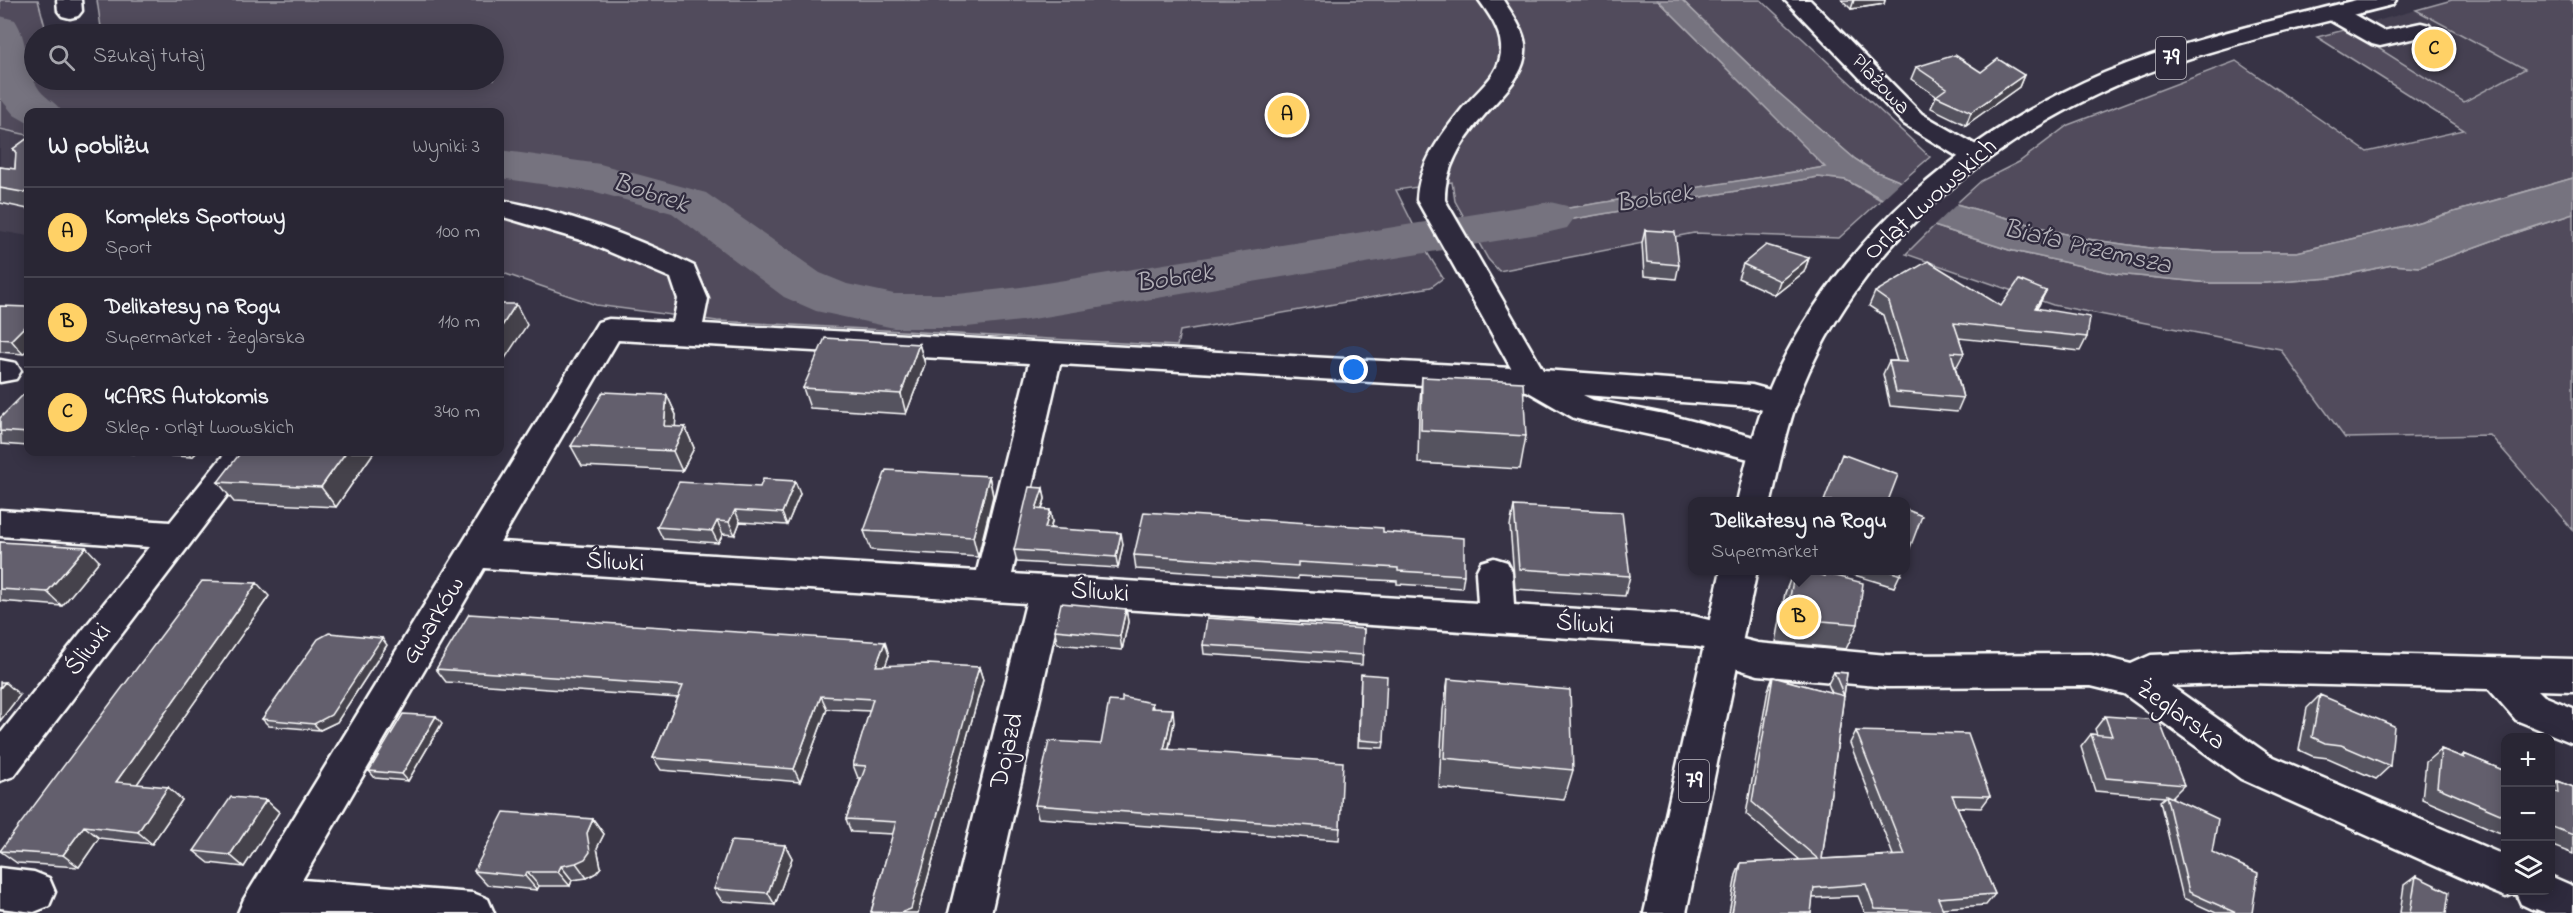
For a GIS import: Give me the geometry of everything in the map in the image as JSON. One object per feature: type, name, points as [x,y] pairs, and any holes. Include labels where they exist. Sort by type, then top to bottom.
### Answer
[{"type":"street","points":[[1491,0],[1505,22],[1512,40],[1513,55],[1510,68],[1470,116],[1441,162],[1432,181],[1431,200],[1533,380],[1585,410],[1669,427],[1765,451]]},
{"type":"street","name":"Plażowa","points":[[1797,0],[1913,119],[1974,154]]},
{"type":"street","name":"Orląt Lwowskich","points":[[1755,497],[1765,451],[1793,371],[1841,287],[1872,248],[1974,154],[2067,99],[2115,78],[2221,43],[2384,0]]},
{"type":"street","points":[[2334,13],[2380,39],[2421,30]]},
{"type":"street","points":[[504,209],[533,216],[651,255],[684,273],[693,299],[686,334],[1533,380],[1752,396],[1781,404]]},
{"type":"street","name":"Gwarków","points":[[264,905],[609,330],[686,334]]},
{"type":"street","points":[[991,586],[1047,353]]},
{"type":"street","name":"Śliwki","points":[[0,764],[241,456]]},
{"type":"street","points":[[0,523],[178,536]]},
{"type":"street","name":"Śliwki","points":[[475,554],[1693,631],[1723,644]]},
{"type":"street","points":[[1494,572],[1497,619]]},
{"type":"street","name":"79","points":[[1665,913],[1738,575]]},
{"type":"street","name":"Dojazd","points":[[970,913],[1047,589]]},
{"type":"street","name":"Żeglarska","points":[[1723,644],[1758,660],[1875,670],[1942,672],[2091,670],[2135,681],[2254,767],[2501,875]]},
{"type":"street","points":[[2135,681],[2151,670],[2247,668],[2573,675]]},
{"type":"street","points":[[2500,675],[2530,708],[2573,726]]},
{"type":"street","points":[[2545,895],[2573,907]]},
{"type":"street","points":[[264,905],[473,913]]},
{"type":"shaded area","points":[[0,0],[38,0],[44,24],[24,24],[24,90],[504,90],[504,24],[101,24],[97,0],[1658,0],[1826,167],[1468,224],[1455,201],[1452,182],[1396,190],[1428,254],[1443,278],[1431,287],[1180,331],[1177,346],[717,321],[596,305],[504,273],[504,108],[24,108],[24,134],[0,129]]},
{"type":"shaded area","points":[[1682,0],[1761,0],[1930,157],[1901,182],[1872,170],[1855,159],[1773,88]]},
{"type":"shaded area","points":[[2452,0],[2573,0],[2573,178],[2405,226],[2297,252],[2213,252],[2150,248],[2080,238],[1956,204],[1981,181],[2019,162],[2068,125],[2236,61],[2367,152],[2464,130],[2317,37],[2348,29],[2464,102],[2525,69],[2416,10]]},
{"type":"shaded area","points":[[2416,10],[2525,69],[2464,103],[2348,29]]},
{"type":"shaded area","points":[[0,129],[24,134],[24,235],[0,231]]},
{"type":"shaded area","points":[[1818,177],[1846,180],[1881,200],[1839,238],[1694,233],[1499,271],[1488,259],[1475,236]]},
{"type":"shaded area","points":[[2573,214],[2573,530],[2490,435],[2345,438],[2280,349],[2053,305],[1906,254],[1934,226],[2009,250],[2117,274],[2210,283],[2266,283],[2330,278],[2392,265],[2420,267]]},
{"type":"water","name":"Biała Przemsza","points":[[1658,0],[1682,0],[1773,88],[1855,159],[1872,170],[1956,204],[2080,238],[2150,248],[2213,252],[2297,252],[2405,226],[2573,178],[2573,214],[2420,267],[2392,265],[2330,278],[2266,283],[2210,283],[2117,274],[2009,250],[1934,226],[1846,180],[1818,177],[1475,236],[1468,224],[1825,167]]},
{"type":"pier","points":[[1903,180],[1959,202],[1932,228],[1879,202]]},
{"type":"building","points":[[1955,55],[1981,72],[1998,59],[2024,75],[1971,112],[1936,96],[1947,88],[1916,67]]},
{"type":"building","points":[[24,141],[24,192],[0,188],[0,167],[15,169],[16,151],[13,149]]},
{"type":"building","points":[[1645,230],[1675,232],[1679,265],[1647,262]]},
{"type":"building","points":[[1766,245],[1809,258],[1780,281],[1743,264]]},
{"type":"building","points":[[1928,261],[2001,306],[2019,280],[2046,291],[2035,308],[2090,317],[2087,337],[1954,323],[1964,353],[1951,352],[1963,398],[1896,392],[1889,361],[1907,362],[1889,302],[1875,292]]},
{"type":"building","points":[[504,304],[516,304],[504,323]]},
{"type":"building","points":[[0,306],[24,307],[24,327],[11,340],[0,339]]},
{"type":"building","points":[[825,338],[919,344],[901,394],[803,388]]},
{"type":"building","points":[[1422,377],[1523,382],[1526,436],[1421,430]]},
{"type":"building","points":[[603,392],[667,395],[664,426],[685,427],[673,451],[571,446]]},
{"type":"building","points":[[24,394],[24,433],[0,431],[0,418]]},
{"type":"building","points":[[1842,454],[1898,475],[1890,497],[1826,497]]},
{"type":"building","points":[[238,456],[343,456],[321,487],[218,482]]},
{"type":"building","points":[[886,470],[989,476],[973,537],[864,531]]},
{"type":"building","points":[[763,479],[795,481],[782,513],[735,510],[729,522],[717,521],[712,531],[657,527],[679,482],[760,487]]},
{"type":"building","points":[[1029,487],[1043,488],[1036,509],[1050,510],[1045,528],[1121,533],[1116,557],[1014,550]]},
{"type":"building","points":[[1514,506],[1622,512],[1630,576],[1519,569]]},
{"type":"building","points":[[1910,511],[1922,516],[1910,548]]},
{"type":"building","points":[[1144,512],[1383,528],[1383,532],[1464,538],[1464,575],[1398,571],[1398,568],[1298,562],[1298,566],[1134,555]]},
{"type":"building","points":[[0,542],[86,547],[47,592],[0,589]]},
{"type":"building","points":[[1794,575],[1833,575],[1863,583],[1858,624],[1786,618]]},
{"type":"building","points":[[202,581],[257,583],[116,782],[168,787],[138,832],[84,826],[63,855],[0,851]]},
{"type":"building","points":[[1061,603],[1126,609],[1120,636],[1055,630]]},
{"type":"building","points":[[469,614],[885,642],[876,666],[928,664],[979,667],[911,909],[900,913],[871,912],[896,822],[846,819],[866,766],[853,765],[873,699],[821,696],[794,769],[653,758],[683,686],[436,669]]},
{"type":"building","points":[[1207,618],[1364,629],[1363,655],[1203,645]]},
{"type":"building","points":[[329,633],[382,638],[331,715],[314,724],[262,719],[318,639]]},
{"type":"building","points":[[1834,672],[1847,673],[1844,696]]},
{"type":"building","points":[[1361,674],[1387,676],[1384,742],[1359,740]]},
{"type":"building","points":[[1773,677],[1844,696],[1822,859],[1905,855],[1856,731],[1968,734],[1990,796],[1952,795],[1995,894],[1938,898],[1944,912],[1875,909],[1866,884],[1814,888],[1811,913],[1732,913],[1741,863],[1818,859],[1752,802]]},
{"type":"building","points":[[1448,679],[1570,690],[1573,770],[1444,758]]},
{"type":"building","points":[[2320,695],[2394,726],[2390,766],[2341,745],[2325,743],[2312,737]]},
{"type":"building","points":[[1122,697],[1152,703],[1151,708],[1173,709],[1164,749],[1343,762],[1340,828],[1035,805],[1049,741],[1101,744],[1109,701],[1122,702]]},
{"type":"building","points":[[403,714],[436,716],[402,774],[369,771]]},
{"type":"building","points":[[2105,716],[2159,720],[2184,785],[2106,778],[2091,734],[2112,736]]},
{"type":"building","points":[[2441,749],[2464,758],[2464,754],[2501,769],[2501,814],[2437,787]]},
{"type":"building","points":[[2558,781],[2573,787],[2573,835],[2555,828],[2555,792],[2559,793]]},
{"type":"building","points":[[2166,795],[2218,819],[2212,852],[2258,873],[2252,913],[2236,913],[2189,892]]},
{"type":"building","points":[[231,797],[266,800],[230,855],[194,851]]},
{"type":"building","points":[[504,812],[593,819],[587,833],[590,852],[585,859],[561,866],[558,872],[527,872],[525,876],[474,871]]},
{"type":"building","points":[[731,841],[785,845],[768,893],[714,889]]},
{"type":"building","points":[[2416,876],[2449,892],[2446,913],[2410,913]]},
{"type":"waterway","name":"Bobrek","points":[[0,29],[7,65],[15,87],[33,108]]},
{"type":"waterway","name":"Bobrek","points":[[504,165],[600,178],[689,203],[802,285],[835,299],[894,311],[958,311],[1021,304],[1550,217]]},
{"type":"place","name":"4CARS Autokomis","points":[[2434,49]]},
{"type":"place","name":"Kompleks Sportowy","points":[[1287,115]]},
{"type":"place","name":"Delikatesy na Rogu","points":[[1799,617]]}]
